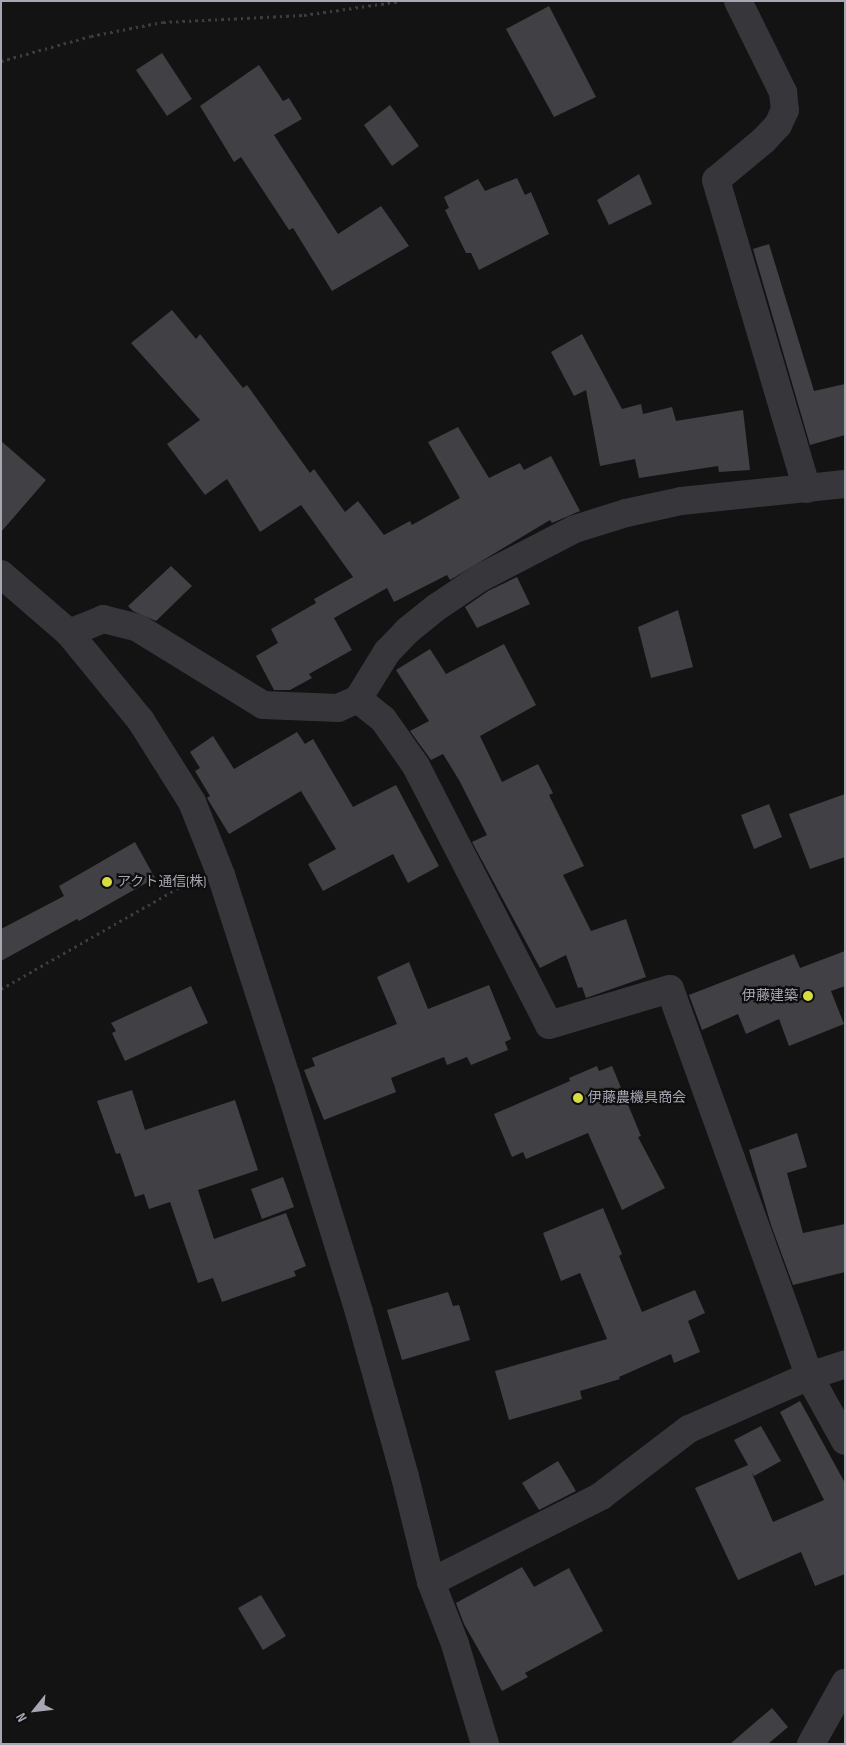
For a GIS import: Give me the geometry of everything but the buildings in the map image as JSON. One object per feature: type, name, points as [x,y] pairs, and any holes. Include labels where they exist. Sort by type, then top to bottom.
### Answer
[{"type":"street","points":[[738,1],[783,92],[785,110],[778,125],[764,140],[716,180],[806,489]]},
{"type":"street","points":[[69,633],[103,619],[138,628],[263,704],[338,708],[358,699],[387,652],[407,631],[437,607],[480,578],[575,529],[626,513],[681,501],[845,484]]},
{"type":"street","points":[[1,574],[69,633],[141,721],[192,802],[217,865],[283,1067],[359,1312],[405,1477],[410,1505],[431,1582],[455,1644],[485,1744]]},
{"type":"street","points":[[358,699],[383,719],[416,766],[549,1025],[670,989],[809,1376],[845,1441]]},
{"type":"street","points":[[431,1582],[601,1496],[689,1429],[809,1376],[845,1364]]},
{"type":"street","points":[[811,1744],[845,1683]]},
{"type":"path","points":[[1,61],[91,36],[163,22],[304,15],[400,1]]},
{"type":"path","points":[[1,989],[217,865]]},
{"type":"place","name":"アクト通信(株)","points":[[107,882]]},
{"type":"place","name":"伊藤建築","points":[[808,996]]},
{"type":"place","name":"伊藤農機具商会","points":[[578,1098]]}]
